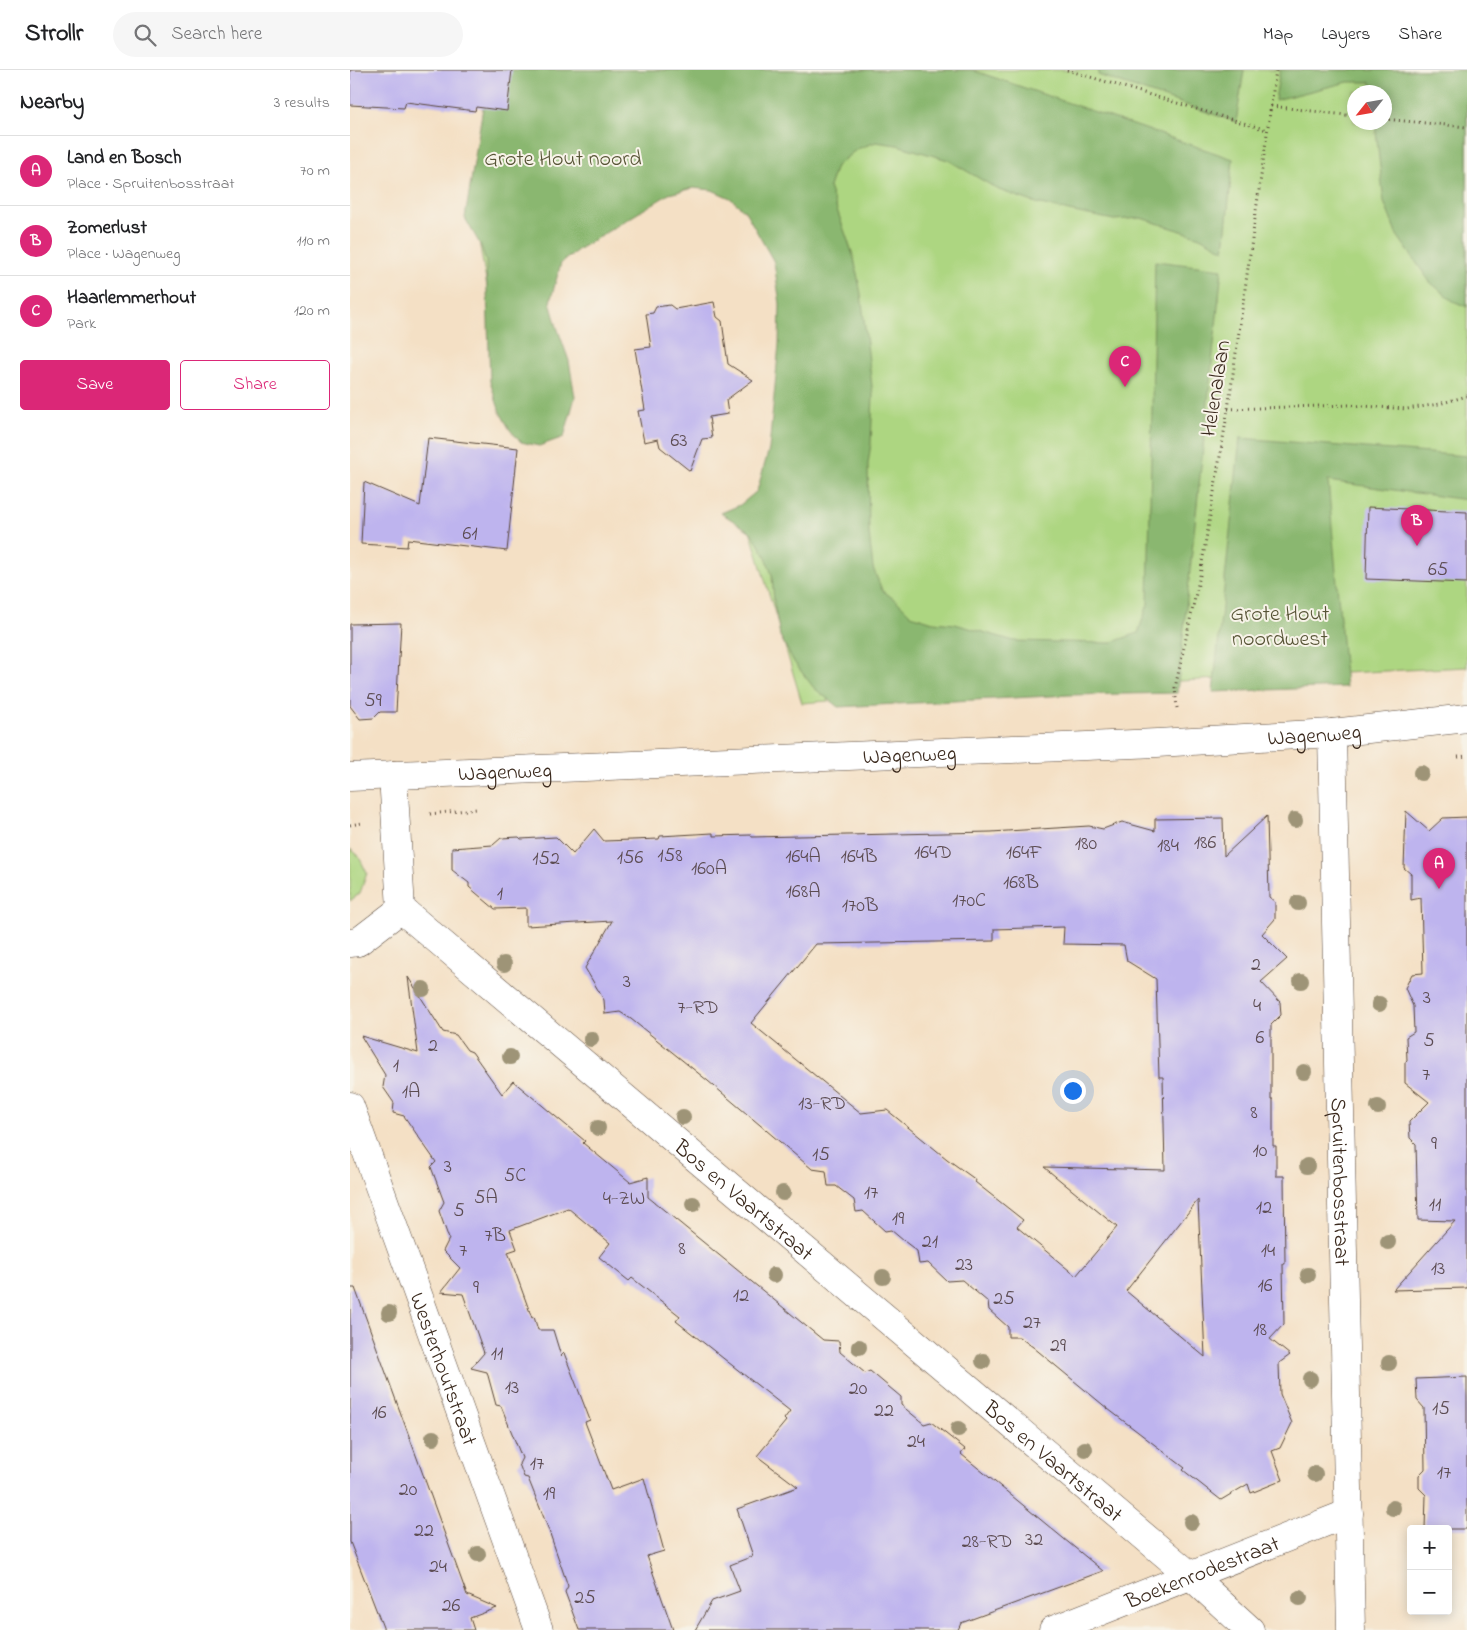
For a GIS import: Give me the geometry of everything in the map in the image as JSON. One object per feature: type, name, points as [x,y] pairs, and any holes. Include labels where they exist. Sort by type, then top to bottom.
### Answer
[{"type":"street","name":"Wagenweg","points":[[350,777],[1147,744],[1332,733],[1467,718]]},
{"type":"street","name":"Spruitenbosstraat","points":[[1332,733],[1351,1630]]},
{"type":"street","points":[[350,943],[358,942],[401,909],[392,775]]},
{"type":"street","name":"Bos en Vaartstraat","points":[[401,909],[1191,1576],[1250,1630]]},
{"type":"street","name":"Westerhoutstraat","points":[[350,1106],[539,1630]]},
{"type":"street","name":"Boekenrodestraat","points":[[1053,1630],[1349,1513]]},
{"type":"path","points":[[1067,70],[1267,130]]},
{"type":"path","name":"Helenalaan","points":[[1177,710],[1175,688],[1200,576],[1228,409],[1276,70]]},
{"type":"path","points":[[1271,106],[1347,115]]},
{"type":"path","points":[[1392,120],[1467,126]]},
{"type":"path","points":[[1228,409],[1348,405],[1407,409],[1439,404],[1467,396]]},
{"type":"green space","name":"Grote Hout noord","points":[[489,70],[972,70],[1233,159],[1224,250],[1200,237],[1141,218],[1114,220],[1033,202],[999,190],[948,160],[897,145],[876,142],[857,149],[836,166],[829,187],[854,258],[861,294],[873,395],[868,464],[869,533],[873,568],[882,590],[911,615],[933,622],[955,624],[1014,641],[1110,643],[1138,633],[1148,604],[1155,261],[1222,269],[1177,693],[1070,695],[838,707],[814,688],[794,662],[780,636],[774,603],[772,575],[765,555],[751,532],[721,513],[740,505],[757,491],[769,449],[779,344],[780,304],[774,262],[745,211],[730,198],[712,190],[693,188],[669,194],[579,249],[561,263],[550,302],[569,361],[575,397],[564,437],[539,446],[521,442],[510,430],[500,412],[490,382],[486,261],[481,246],[465,218]]},
{"type":"green space","points":[[491,70],[1467,70],[1467,667],[933,693],[802,703],[745,514],[771,477],[795,291],[764,210],[697,173],[560,252],[507,400],[474,213]]},
{"type":"green space","points":[[1099,70],[1244,70],[1236,122],[1098,75]]},
{"type":"green space","points":[[1280,70],[1467,70],[1467,307],[1453,301],[1430,282],[1397,235],[1384,202],[1376,130],[1392,130],[1392,85],[1371,85],[1371,82],[1348,82],[1275,100]]},
{"type":"green space","name":"Grote Hout noordwest","points":[[1240,438],[1467,456],[1467,500],[1328,481],[1346,687],[1213,692]]},
{"type":"green space","points":[[350,849],[358,855],[367,873],[360,893],[350,901]]},
{"type":"building","points":[[350,70],[512,70],[507,111],[476,107],[475,111],[406,102],[404,108],[350,105]]},
{"type":"building","points":[[714,302],[717,317],[722,321],[728,364],[753,380],[726,400],[728,414],[709,417],[712,438],[702,439],[690,471],[660,447],[658,439],[644,442],[638,411],[645,410],[635,349],[651,347],[646,314],[653,313],[656,307],[670,305],[675,309]]},
{"type":"building","points":[[428,438],[518,448],[507,551],[408,539],[407,547],[361,544],[364,482],[420,506]]},
{"type":"building","points":[[1368,507],[1467,512],[1467,583],[1366,579]]},
{"type":"building","points":[[401,623],[396,712],[380,712],[374,718],[360,719],[350,706],[350,624]]},
{"type":"building","points":[[1406,811],[1429,831],[1443,818],[1467,817],[1467,1288],[1393,1290],[1455,1221],[1418,1220],[1416,1144],[1410,1138],[1409,1122],[1429,1102],[1405,1083],[1406,1037],[1414,1032],[1413,1006],[1405,988],[1412,974],[1423,973],[1421,898],[1411,900],[1411,874],[1404,868]]},
{"type":"building","points":[[1267,816],[1269,897],[1275,902],[1275,919],[1262,934],[1287,959],[1261,982],[1280,1002],[1281,1015],[1271,1025],[1271,1099],[1273,1099],[1273,1146],[1276,1146],[1276,1176],[1284,1176],[1284,1324],[1270,1339],[1290,1355],[1279,1363],[1280,1394],[1292,1423],[1280,1448],[1272,1451],[1283,1480],[1251,1493],[1248,1484],[1221,1500],[1183,1470],[1185,1468],[1108,1409],[1033,1347],[1019,1337],[1008,1337],[1008,1327],[989,1310],[988,1302],[962,1280],[947,1281],[928,1263],[919,1264],[917,1251],[891,1230],[885,1231],[863,1211],[856,1212],[854,1200],[836,1186],[828,1186],[826,1171],[812,1169],[631,1019],[620,1012],[605,1014],[604,1000],[585,968],[612,921],[526,926],[526,908],[495,909],[469,887],[469,883],[452,870],[452,848],[493,845],[501,838],[556,837],[573,854],[594,829],[604,841],[659,839],[660,836],[713,833],[713,836],[751,835],[752,837],[991,832],[1089,826],[1103,829],[1122,822],[1155,831],[1155,819],[1223,818],[1224,856]],"holes":[[[1064,927],[1063,944],[1124,945],[1127,961],[1156,979],[1159,1077],[1163,1077],[1165,1170],[1044,1167],[1117,1227],[1076,1276],[1017,1227],[1023,1220],[975,1182],[976,1180],[887,1110],[861,1113],[751,1023],[816,944],[994,941],[994,929]],[[1198,1200],[1205,1357],[1126,1291]]]},
{"type":"building","points":[[408,977],[443,1032],[456,1035],[467,1050],[472,1052],[502,1094],[513,1081],[585,1141],[583,1143],[630,1182],[648,1177],[648,1197],[823,1340],[839,1341],[840,1352],[865,1373],[870,1371],[901,1397],[901,1405],[924,1424],[931,1422],[965,1449],[961,1454],[1103,1571],[961,1623],[958,1630],[695,1630],[712,1601],[740,1591],[730,1565],[753,1556],[737,1509],[798,1487],[757,1456],[786,1421],[784,1419],[790,1411],[676,1321],[680,1316],[632,1278],[629,1281],[599,1257],[610,1243],[568,1208],[510,1230],[517,1249],[508,1252],[538,1330],[553,1330],[561,1356],[564,1353],[590,1420],[585,1422],[611,1490],[644,1478],[664,1551],[647,1556],[673,1630],[579,1630],[565,1592],[568,1586],[548,1528],[528,1478],[524,1477],[519,1464],[522,1458],[501,1406],[496,1405],[487,1372],[471,1368],[484,1353],[463,1294],[441,1292],[460,1268],[443,1251],[449,1239],[439,1211],[444,1202],[431,1167],[436,1162],[404,1116],[393,1113],[394,1103],[383,1087],[385,1075],[361,1036],[418,1053]]},
{"type":"building","points":[[350,1288],[355,1288],[467,1595],[497,1608],[470,1618],[474,1630],[384,1630],[350,1542]]},
{"type":"building","points":[[1467,1377],[1467,1529],[1452,1529],[1452,1525],[1425,1525],[1426,1495],[1419,1488],[1419,1475],[1425,1469],[1424,1408],[1417,1400],[1416,1379]]},
{"type":"place","name":"Haarlemmerhout","points":[[1125,387]]},
{"type":"place","name":"Zomerlust","points":[[1417,546]]},
{"type":"place","name":"Land en Bosch","points":[[1439,889]]}]
